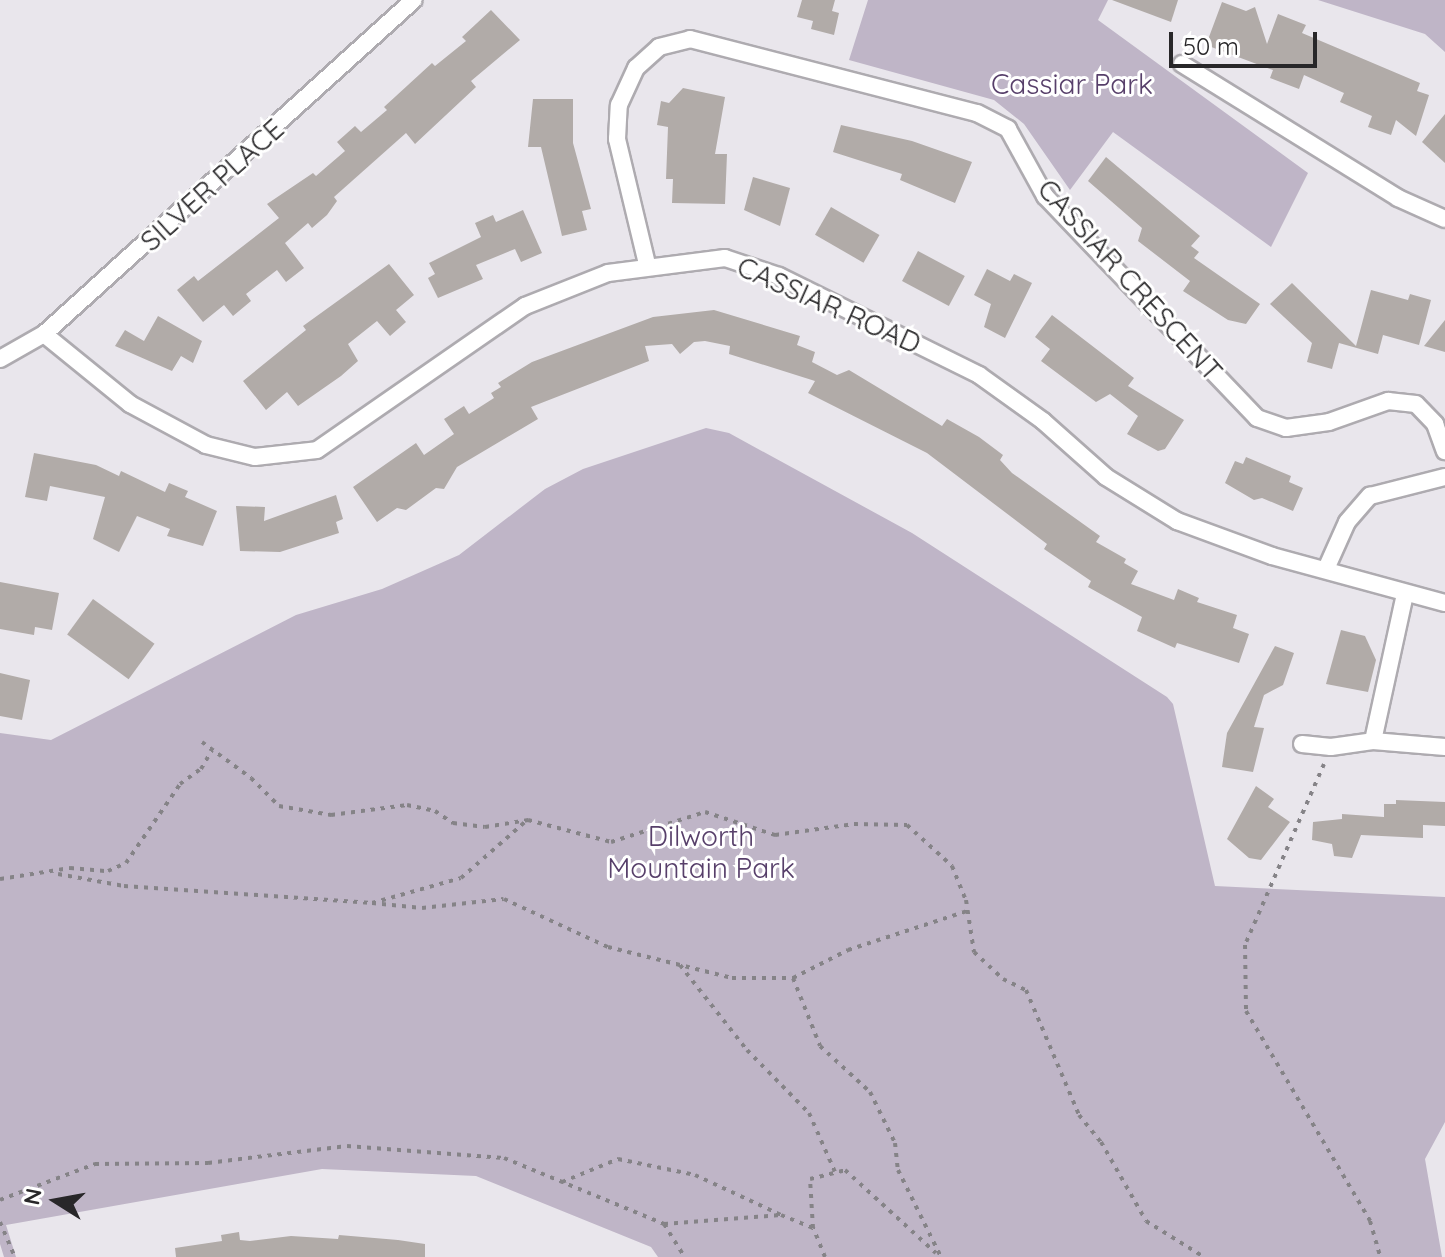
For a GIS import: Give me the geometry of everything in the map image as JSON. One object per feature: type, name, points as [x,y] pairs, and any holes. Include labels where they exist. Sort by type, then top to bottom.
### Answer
[{"type":"street","name":"SILVER PLACE","points":[[0,359],[44,334],[414,0]]},
{"type":"street","name":"CASSIAR CRESCENT","points":[[647,264],[617,139],[619,105],[636,68],[659,47],[690,39],[977,113],[1008,129],[1045,196],[1257,418],[1286,428],[1329,422],[1388,401],[1416,404],[1435,424],[1445,451]]},
{"type":"street","points":[[1182,64],[1398,198],[1445,219]]},
{"type":"street","name":"CASSIAR ROAD","points":[[44,334],[130,404],[206,445],[255,457],[317,450],[525,306],[608,273],[647,264],[725,258],[779,276],[979,375],[1043,421],[1106,477],[1177,521],[1272,556],[1445,603]]},
{"type":"street","points":[[1326,569],[1347,522],[1370,496],[1445,477]]},
{"type":"street","points":[[1373,741],[1405,594]]},
{"type":"street","points":[[1302,744],[1331,747],[1373,741],[1445,747]]},
{"type":"path","points":[[202,742],[279,806],[331,815],[407,805],[435,811],[453,823],[485,827],[528,820],[611,842],[705,812],[775,835],[854,824],[907,825],[952,866],[967,911],[974,952],[1003,979],[1026,990],[1079,1115],[1101,1142],[1146,1221],[1204,1257]]},
{"type":"path","points":[[1331,747],[1245,945],[1246,1011],[1370,1221],[1380,1257]]},
{"type":"path","points":[[58,874],[70,868],[108,871],[126,863],[180,784],[201,769],[212,750]]},
{"type":"path","points":[[372,903],[461,878],[528,820]]},
{"type":"path","points":[[0,879],[58,874],[138,887],[422,908],[504,899],[608,947],[732,978],[793,978],[848,950],[967,911]]},
{"type":"path","points":[[680,965],[747,1050],[809,1113],[835,1172]]},
{"type":"path","points":[[793,978],[820,1046],[870,1092],[895,1143],[898,1170],[941,1257]]},
{"type":"path","points":[[0,1200],[95,1164],[208,1163],[347,1146],[504,1158],[664,1224],[781,1215]]},
{"type":"path","points":[[562,1182],[618,1159],[695,1175],[813,1228]]},
{"type":"path","points":[[825,1257],[813,1228],[810,1179],[845,1170],[941,1257]]},
{"type":"path","points":[[0,1222],[15,1257]]},
{"type":"path","points":[[664,1224],[685,1257]]},
{"type":"green space","name":"Cassiar Park","points":[[868,0],[1108,0],[1098,20],[1308,173],[1271,247],[1113,132],[1070,190],[1024,124],[994,100],[849,60]]},
{"type":"green space","points":[[1318,0],[1445,0],[1445,52],[1425,34]]},
{"type":"green space","name":"Dilworth Mountain Park","points":[[706,428],[729,433],[912,533],[1167,697],[1173,704],[1215,886],[1445,897],[1445,1122],[1425,1159],[1442,1257],[658,1257],[651,1247],[476,1176],[322,1169],[6,1225],[16,1257],[4,1257],[0,1244],[0,733],[51,740],[296,615],[382,589],[459,555],[545,489],[583,469]]},
{"type":"building","points":[[802,0],[835,0],[832,11],[839,13],[834,35],[811,29],[813,21],[797,17]]},
{"type":"building","points":[[1112,0],[1178,0],[1171,22]]},
{"type":"building","points":[[1222,2],[1246,11],[1255,7],[1267,44],[1278,14],[1306,25],[1302,33],[1420,83],[1417,91],[1429,95],[1416,136],[1396,120],[1391,135],[1368,127],[1372,116],[1340,102],[1344,93],[1304,75],[1299,89],[1270,78],[1273,70],[1206,45]]},
{"type":"building","points":[[491,10],[520,40],[471,81],[476,87],[415,144],[406,133],[334,197],[337,201],[327,215],[312,228],[308,223],[285,243],[304,268],[286,282],[277,270],[246,294],[251,301],[233,316],[224,305],[203,322],[177,290],[194,276],[198,281],[279,218],[267,204],[313,173],[316,176],[345,151],[337,142],[355,126],[361,132],[387,110],[384,107],[432,63],[435,66],[466,41],[462,37]]},
{"type":"building","points":[[683,88],[725,97],[715,154],[727,154],[725,204],[672,203],[673,179],[666,179],[668,127],[657,125],[661,101],[669,103]]},
{"type":"building","points":[[533,99],[573,99],[573,143],[591,209],[582,211],[587,230],[562,236],[541,147],[528,147]]},
{"type":"building","points":[[1445,114],[1445,163],[1422,142]]},
{"type":"building","points":[[841,125],[912,141],[972,162],[955,203],[900,180],[902,174],[833,152]]},
{"type":"building","points":[[1106,157],[1200,236],[1191,246],[1199,252],[1194,258],[1260,304],[1246,324],[1228,320],[1183,291],[1190,281],[1138,241],[1142,228],[1088,181]]},
{"type":"building","points":[[753,177],[790,188],[780,226],[744,210]]},
{"type":"building","points":[[831,207],[879,235],[863,263],[815,235]]},
{"type":"building","points":[[523,210],[542,253],[521,262],[515,249],[476,265],[483,279],[438,298],[428,278],[435,274],[429,263],[481,237],[475,223],[493,215],[496,222]]},
{"type":"building","points":[[918,251],[965,276],[949,306],[902,281]]},
{"type":"building","points":[[389,264],[414,295],[396,310],[406,322],[390,336],[377,321],[348,344],[358,361],[341,376],[298,406],[287,392],[266,410],[243,381],[306,330],[303,326]]},
{"type":"building","points":[[987,269],[1010,281],[1014,274],[1032,283],[1005,338],[984,327],[991,304],[974,295]]},
{"type":"building","points":[[1292,283],[1356,346],[1371,290],[1408,300],[1410,294],[1431,300],[1419,345],[1383,335],[1378,354],[1339,343],[1332,369],[1307,362],[1312,343],[1270,304]]},
{"type":"building","points":[[714,310],[800,336],[797,345],[815,352],[812,362],[837,375],[849,370],[942,426],[947,419],[979,437],[1003,455],[1000,460],[1012,473],[1100,536],[1096,542],[1126,559],[1124,563],[1138,571],[1131,584],[1174,600],[1178,589],[1199,598],[1197,602],[1237,615],[1233,628],[1249,634],[1239,663],[1177,643],[1175,648],[1137,631],[1142,617],[1088,587],[1091,581],[1044,549],[1047,544],[927,453],[808,393],[815,381],[729,354],[730,346],[705,341],[694,342],[680,354],[672,344],[645,346],[649,361],[531,407],[538,419],[457,467],[444,489],[436,488],[406,510],[397,508],[377,522],[353,487],[416,443],[424,455],[454,434],[444,419],[464,406],[469,414],[494,398],[491,393],[501,387],[498,383],[532,362],[653,317]]},
{"type":"building","points":[[1052,315],[1134,378],[1128,386],[1184,420],[1165,449],[1158,451],[1127,434],[1138,416],[1110,394],[1096,402],[1041,361],[1050,349],[1035,337]]},
{"type":"building","points":[[158,316],[202,341],[193,363],[181,356],[172,371],[115,346],[125,330],[144,341]]},
{"type":"building","points":[[1445,320],[1445,352],[1424,346]]},
{"type":"building","points":[[34,453],[96,465],[119,476],[121,471],[165,492],[169,483],[188,491],[185,497],[217,511],[203,546],[167,536],[170,529],[137,516],[119,552],[93,539],[105,497],[50,486],[47,501],[25,497]]},
{"type":"building","points":[[1246,457],[1291,476],[1289,482],[1303,488],[1293,511],[1262,498],[1254,500],[1225,483],[1235,461],[1243,464]]},
{"type":"building","points":[[336,495],[343,519],[336,522],[339,533],[280,552],[240,551],[236,506],[265,507],[264,521]]},
{"type":"building","points":[[0,582],[59,593],[52,630],[35,627],[34,635],[0,629]]},
{"type":"building","points":[[93,599],[154,644],[129,679],[67,635]]},
{"type":"building","points":[[1341,630],[1365,636],[1376,660],[1368,692],[1326,684]]},
{"type":"building","points":[[1275,646],[1294,653],[1283,685],[1264,695],[1254,727],[1264,728],[1253,772],[1222,767],[1227,733]]},
{"type":"building","points":[[0,673],[30,680],[22,720],[0,716]]},
{"type":"building","points":[[1256,786],[1274,799],[1268,807],[1290,822],[1261,860],[1249,858],[1227,839]]},
{"type":"building","points":[[1396,800],[1445,802],[1445,826],[1423,825],[1423,838],[1361,835],[1352,858],[1334,856],[1332,844],[1312,840],[1313,822],[1342,819],[1342,814],[1384,817],[1384,804],[1396,804]]},
{"type":"building","points":[[239,1232],[240,1240],[250,1241],[291,1236],[338,1239],[339,1235],[398,1240],[425,1244],[425,1257],[176,1257],[175,1248],[222,1241],[221,1235]]}]
